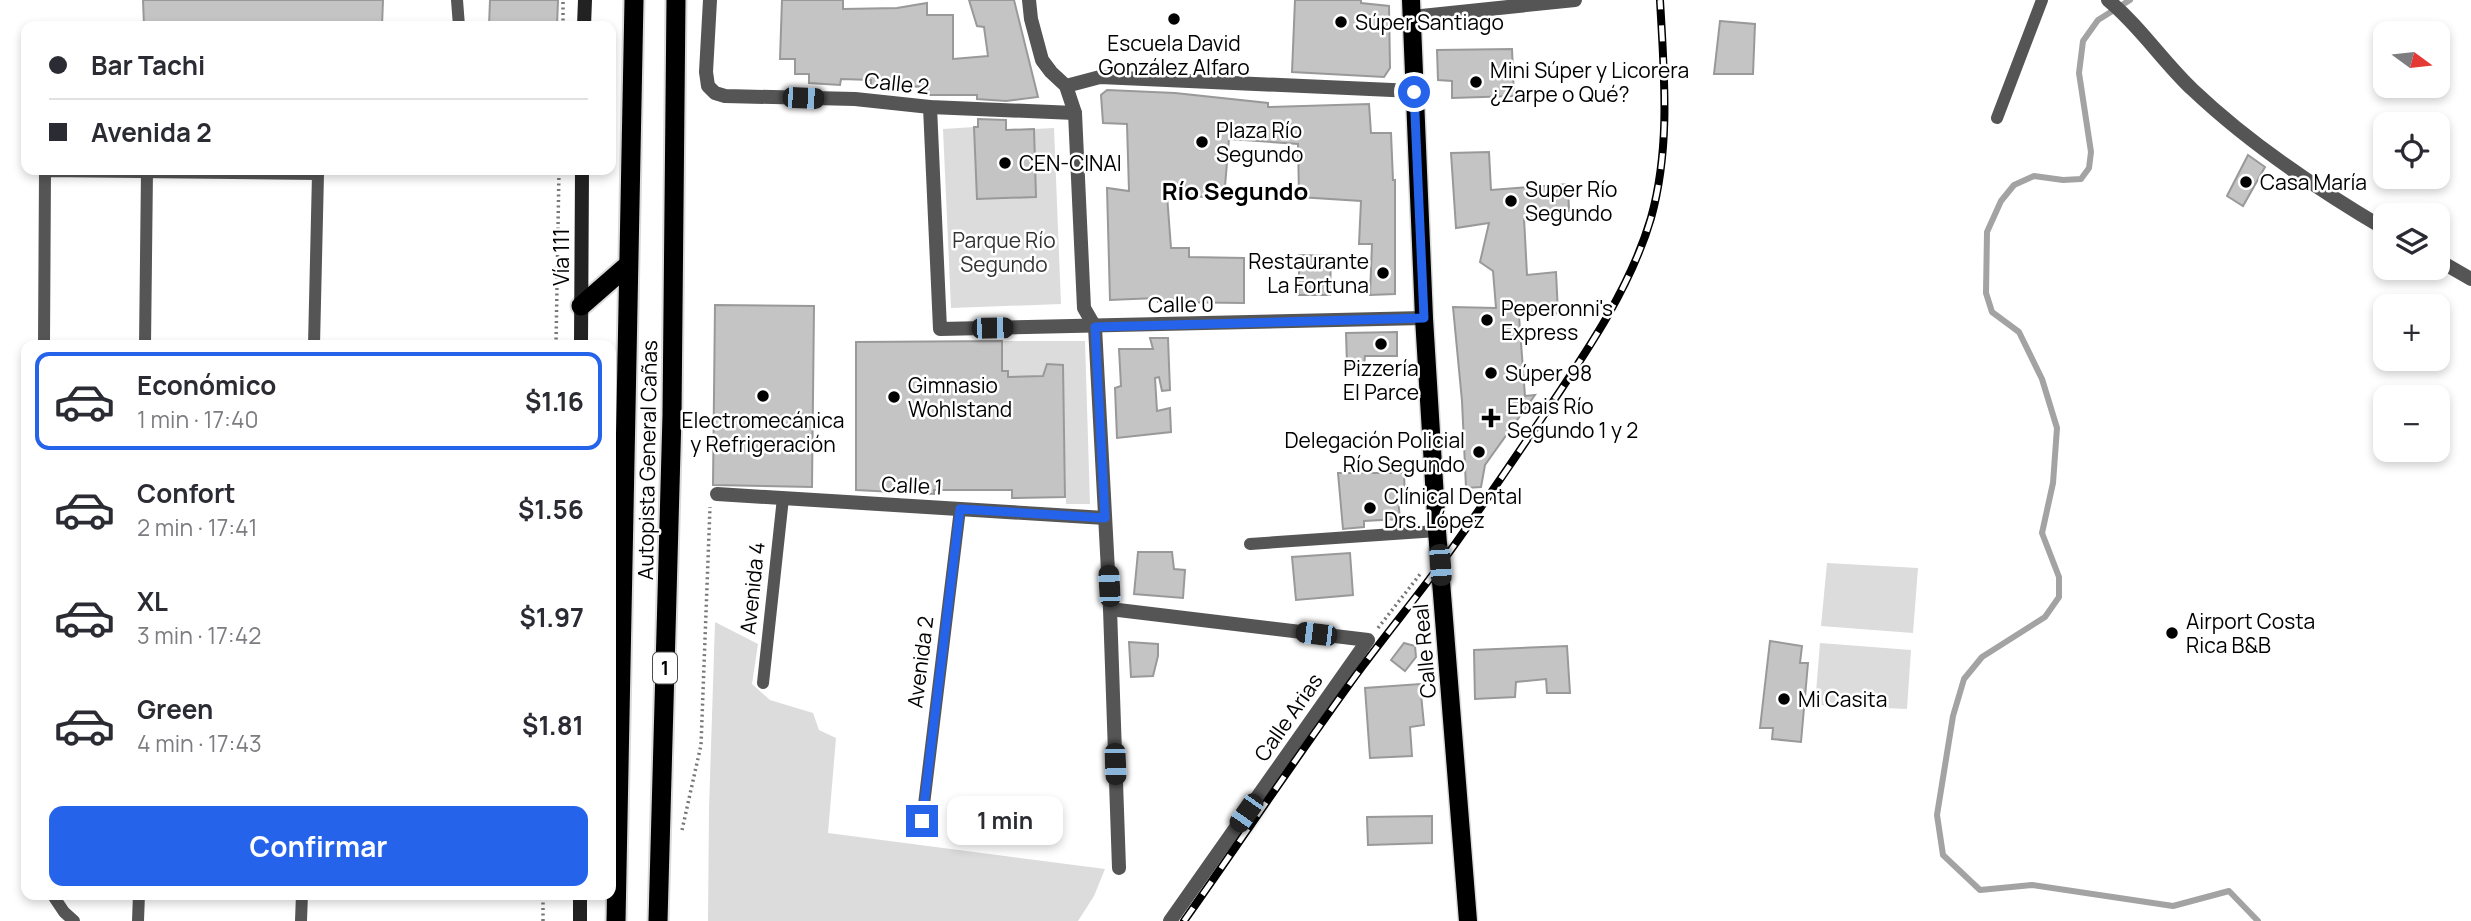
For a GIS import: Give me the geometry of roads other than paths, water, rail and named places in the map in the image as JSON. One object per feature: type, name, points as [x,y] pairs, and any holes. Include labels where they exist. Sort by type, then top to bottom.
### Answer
[{"type":"highway","name":"Autopista General Cañas","points":[[616,921],[634,0]]},
{"type":"highway","name":"Autopista General Cañas","points":[[658,921],[672,415],[676,0]]},
{"type":"highway","points":[[582,306],[628,265]]},
{"type":"main road","points":[[584,21],[585,0]]},
{"type":"main road","name":"Calle Real","points":[[1411,8],[1424,318],[1437,531],[1468,921]]},
{"type":"main road","name":"Vía 111","points":[[581,340],[582,175]]},
{"type":"main road","points":[[580,900],[580,921]]},
{"type":"street","name":"Calle 2","points":[[710,0],[706,72],[708,86],[715,93],[725,96],[855,99],[930,107],[1075,113]]},
{"type":"street","points":[[1029,0],[1042,60],[1066,86],[1075,113],[1084,307],[1095,327],[1110,609],[1119,868]]},
{"type":"street","points":[[1411,8],[1575,0]]},
{"type":"street","points":[[2110,1],[2190,88],[2230,123],[2302,177],[2373,221]]},
{"type":"street","points":[[1066,86],[1100,77],[1414,92]]},
{"type":"street","name":"Calle 0","points":[[930,107],[940,329],[1424,318]]},
{"type":"street","points":[[2450,267],[2471,279]]},
{"type":"street","name":"Calle 1","points":[[717,494],[1105,518]]},
{"type":"street","name":"Calle Arias","points":[[1110,609],[1368,640],[1170,921]]},
{"type":"lane","points":[[457,0],[459,21]]},
{"type":"lane","points":[[1997,118],[2042,0]]},
{"type":"lane","points":[[44,340],[45,175]]},
{"type":"lane","points":[[145,340],[147,175]]},
{"type":"lane","points":[[314,340],[318,175]]},
{"type":"lane","name":"Avenida 4","points":[[763,683],[783,498]]},
{"type":"lane","name":"Avenida 2","points":[[922,821],[960,509]]},
{"type":"lane","points":[[1250,544],[1437,531]]},
{"type":"lane","points":[[56,900],[69,917]]},
{"type":"lane","points":[[138,921],[139,900]]},
{"type":"lane","points":[[301,921],[302,900]]},
{"type":"waterway","points":[[2130,0],[2098,20],[2083,41],[2079,73],[2091,152],[2089,168],[2081,179],[2063,180],[2034,176],[2014,185],[2001,201],[1987,232],[1986,293],[1992,312],[2019,332],[2042,379],[2057,428],[2053,483],[2042,533],[2059,577],[2059,597],[2045,617],[1982,657],[1964,679],[1953,716],[1937,815],[1943,855],[1980,890],[2032,885],[2173,906],[2229,891],[2258,921]]},
{"type":"railway","points":[[1184,921],[1339,698],[1482,506],[1579,362],[1621,292],[1651,218],[1661,164],[1664,109],[1660,0]]},
{"type":"place","name":"Escuela David González Alfaro","points":[[1174,19]]},
{"type":"place","name":"Súper Santiago","points":[[1341,22]]},
{"type":"place","name":"Mini Súper y Licorera ¿Zarpe o Qué?","points":[[1476,82]]},
{"type":"place","name":"Plaza Río Segundo","points":[[1202,142]]},
{"type":"place","name":"CEN-CINAI","points":[[1005,163]]},
{"type":"place","name":"Casa María","points":[[2246,182]]},
{"type":"place","name":"Super Río Segundo","points":[[1511,201]]},
{"type":"place","name":"Restaurante La Fortuna","points":[[1383,273]]},
{"type":"place","name":"Peperonni's Express","points":[[1487,320]]},
{"type":"place","name":"Pizzería El Parce","points":[[1381,344]]},
{"type":"place","name":"Súper 98","points":[[1491,373]]},
{"type":"place","name":"Electromecánica y Refrigeración","points":[[763,396]]},
{"type":"place","name":"Gimnasio Wohlstand","points":[[894,397]]},
{"type":"place","name":"Ebais Río Segundo 1 y 2","points":[[1491,418]]},
{"type":"place","name":"Delegación Policial Río Segundo","points":[[1479,452]]},
{"type":"place","name":"Clínical Dental Drs. López","points":[[1370,508]]},
{"type":"place","name":"Airport Costa Rica B&B","points":[[2172,633]]},
{"type":"place","name":"Mi Casita","points":[[1784,699]]},
{"type":"district","name":"Río Segundo","points":[[1235,190]]},
{"type":"park label","name":"Parque Río Segundo","points":[[1004,252]]}]
